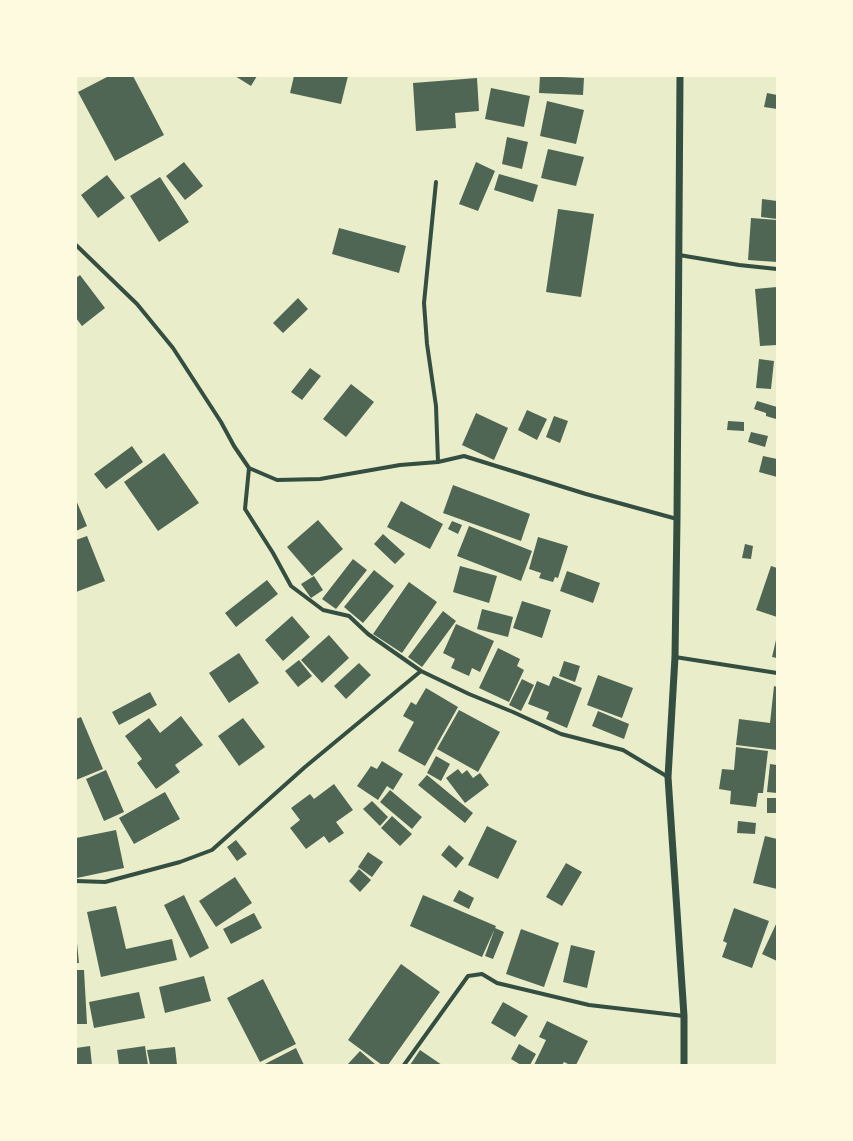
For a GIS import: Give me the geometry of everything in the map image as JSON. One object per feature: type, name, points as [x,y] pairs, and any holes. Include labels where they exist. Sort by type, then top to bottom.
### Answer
[{"type":"street","points":[[680,76],[675,657],[668,777],[684,1016],[684,1065]]},
{"type":"street","points":[[436,182],[424,303],[426,344],[436,406],[438,462]]},
{"type":"street","points":[[76,245],[137,304],[173,348],[249,468],[277,480],[320,479],[400,465],[438,462],[464,456],[586,494],[677,519]]},
{"type":"street","points":[[679,256],[777,269]]},
{"type":"street","points":[[249,468],[245,509],[273,553],[291,586],[323,610],[349,616],[368,634],[421,671],[560,734],[624,750],[668,777]]},
{"type":"street","points":[[675,657],[777,673]]},
{"type":"street","points":[[76,881],[105,882],[180,862],[212,850],[305,767],[421,671]]},
{"type":"street","points":[[404,1065],[468,976],[482,974],[497,983],[589,1005],[684,1016]]},
{"type":"building","points":[[109,76],[133,76],[164,135],[115,161],[78,92]]},
{"type":"building","points":[[235,76],[257,76],[251,86]]},
{"type":"building","points":[[294,76],[348,76],[341,104],[290,93]]},
{"type":"building","points":[[540,76],[584,78],[583,95],[539,93]]},
{"type":"building","points":[[477,78],[479,111],[455,113],[456,128],[416,131],[413,83]]},
{"type":"building","points":[[491,88],[530,96],[524,127],[485,119]]},
{"type":"building","points":[[767,93],[777,95],[777,109],[764,107]]},
{"type":"building","points":[[547,101],[584,110],[576,144],[540,136]]},
{"type":"building","points":[[507,137],[528,142],[522,169],[502,164]]},
{"type":"building","points":[[548,149],[584,157],[576,186],[541,178]]},
{"type":"building","points":[[184,162],[203,186],[185,200],[166,176]]},
{"type":"building","points":[[476,162],[495,171],[478,211],[459,204]]},
{"type":"building","points":[[499,174],[538,185],[533,202],[494,190]]},
{"type":"building","points":[[107,175],[125,198],[98,218],[81,195]]},
{"type":"building","points":[[160,177],[189,222],[159,242],[130,196]]},
{"type":"building","points":[[762,199],[777,201],[777,219],[761,217]]},
{"type":"building","points":[[558,209],[594,214],[581,297],[546,292]]},
{"type":"building","points":[[751,218],[777,220],[777,262],[748,260]]},
{"type":"building","points":[[339,228],[406,246],[399,273],[332,254]]},
{"type":"building","points":[[80,275],[105,308],[82,326],[76,318],[76,278]]},
{"type":"building","points":[[777,287],[777,345],[760,346],[755,289]]},
{"type":"building","points":[[298,298],[308,309],[283,333],[273,323]]},
{"type":"building","points":[[759,359],[774,361],[771,389],[756,388]]},
{"type":"building","points":[[310,368],[321,376],[302,400],[291,392]]},
{"type":"building","points":[[351,384],[374,402],[346,437],[323,419]]},
{"type":"building","points":[[757,401],[777,407],[776,419],[766,416],[766,413],[754,409]]},
{"type":"building","points":[[527,410],[547,419],[537,440],[518,430]]},
{"type":"building","points":[[476,413],[508,428],[494,460],[462,445]]},
{"type":"building","points":[[554,416],[568,421],[560,443],[546,437]]},
{"type":"building","points":[[728,421],[744,422],[744,431],[727,430]]},
{"type":"building","points":[[751,432],[768,436],[765,447],[748,442]]},
{"type":"building","points":[[132,446],[143,462],[106,489],[94,474]]},
{"type":"building","points":[[164,453],[199,503],[158,531],[124,482]]},
{"type":"building","points":[[763,456],[777,459],[777,477],[759,472]]},
{"type":"building","points":[[453,485],[530,514],[521,541],[443,513]]},
{"type":"building","points":[[76,500],[87,526],[76,531]]},
{"type":"building","points":[[401,501],[443,524],[430,549],[387,527]]},
{"type":"building","points":[[318,520],[343,549],[312,576],[287,547]]},
{"type":"building","points":[[452,521],[462,525],[458,534],[448,529]]},
{"type":"building","points":[[469,526],[532,551],[521,581],[457,556]]},
{"type":"building","points":[[383,534],[405,554],[395,564],[374,544]]},
{"type":"building","points":[[87,536],[105,581],[76,592],[76,540]]},
{"type":"building","points":[[538,537],[568,546],[558,578],[555,577],[553,582],[539,578],[541,573],[529,569]]},
{"type":"building","points":[[745,544],[753,546],[751,559],[742,558]]},
{"type":"building","points":[[353,559],[367,570],[336,609],[322,599]]},
{"type":"building","points":[[460,566],[497,576],[489,603],[453,592]]},
{"type":"building","points":[[771,566],[777,568],[777,617],[756,610]]},
{"type":"building","points":[[374,570],[394,586],[363,623],[344,607]]},
{"type":"building","points":[[567,571],[600,583],[593,603],[560,591]]},
{"type":"building","points":[[314,576],[323,590],[311,598],[301,584]]},
{"type":"building","points":[[267,580],[278,594],[236,627],[225,613]]},
{"type":"building","points":[[409,582],[437,602],[402,653],[373,634]]},
{"type":"building","points":[[522,601],[551,610],[542,638],[513,628]]},
{"type":"building","points":[[482,609],[513,617],[508,637],[477,629]]},
{"type":"building","points":[[443,611],[456,621],[422,667],[408,657]]},
{"type":"building","points":[[292,616],[310,637],[283,661],[265,640]]},
{"type":"building","points":[[456,624],[494,641],[480,672],[472,668],[469,676],[451,668],[455,659],[443,653]]},
{"type":"building","points":[[329,635],[349,658],[322,683],[301,660]]},
{"type":"building","points":[[777,640],[777,658],[772,657]]},
{"type":"building","points":[[498,648],[520,659],[517,666],[524,670],[509,702],[479,688]]},
{"type":"building","points":[[239,653],[259,683],[229,703],[209,673]]},
{"type":"building","points":[[299,660],[312,676],[298,687],[285,671]]},
{"type":"building","points":[[564,661],[580,666],[575,682],[559,676]]},
{"type":"building","points":[[359,663],[371,675],[346,699],[334,686]]},
{"type":"building","points":[[598,675],[633,688],[622,718],[587,705]]},
{"type":"building","points":[[553,676],[582,688],[567,728],[546,719],[549,712],[528,704],[537,681],[549,686]]},
{"type":"building","points":[[522,679],[534,685],[521,711],[509,705]]},
{"type":"building","points":[[774,686],[777,687],[777,750],[736,745],[739,719],[770,723]]},
{"type":"building","points":[[426,688],[458,707],[425,766],[398,751],[414,722],[403,716],[411,702],[416,705]]},
{"type":"building","points":[[150,692],[157,705],[119,725],[112,712]]},
{"type":"building","points":[[459,710],[500,732],[478,772],[437,749]]},
{"type":"building","points":[[598,711],[629,724],[624,739],[592,726]]},
{"type":"building","points":[[181,716],[203,745],[175,765],[180,772],[156,789],[137,763],[142,759],[125,736],[149,718],[160,733]]},
{"type":"building","points":[[81,717],[103,769],[76,780],[76,719]]},
{"type":"building","points":[[243,718],[265,747],[239,766],[218,736]]},
{"type":"building","points":[[736,747],[768,751],[763,793],[758,793],[756,807],[730,804],[731,791],[719,789],[722,769],[734,770]]},
{"type":"building","points":[[436,756],[450,764],[441,781],[427,773]]},
{"type":"building","points":[[382,761],[403,774],[393,790],[387,786],[378,800],[357,786],[371,766],[377,769]]},
{"type":"building","points":[[770,764],[777,765],[777,793],[767,792]]},
{"type":"building","points":[[458,769],[462,774],[467,770],[473,778],[480,773],[489,785],[465,803],[446,778]]},
{"type":"building","points":[[106,770],[124,812],[104,821],[86,779]]},
{"type":"building","points":[[427,775],[473,813],[465,823],[418,785]]},
{"type":"building","points":[[334,784],[353,810],[336,822],[344,833],[329,843],[324,836],[306,849],[290,828],[300,820],[291,808],[310,794],[314,799]]},
{"type":"building","points":[[390,790],[422,817],[412,829],[380,802]]},
{"type":"building","points":[[165,792],[180,819],[134,844],[119,818]]},
{"type":"building","points":[[767,798],[777,798],[777,813],[767,813]]},
{"type":"building","points":[[372,801],[388,817],[380,826],[363,809]]},
{"type":"building","points":[[392,816],[412,834],[400,846],[381,828]]},
{"type":"building","points":[[738,821],[756,823],[755,834],[737,833]]},
{"type":"building","points":[[487,826],[517,841],[498,879],[468,865]]},
{"type":"building","points":[[116,830],[124,868],[77,878],[76,838]]},
{"type":"building","points":[[765,836],[777,839],[777,889],[753,883]]},
{"type":"building","points":[[236,840],[247,854],[237,861],[227,847]]},
{"type":"building","points":[[449,845],[464,858],[456,868],[441,855]]},
{"type":"building","points":[[368,852],[383,862],[372,877],[358,867]]},
{"type":"building","points":[[566,863],[582,872],[562,906],[546,897]]},
{"type":"building","points":[[359,869],[371,880],[360,892],[349,881]]},
{"type":"building","points":[[235,877],[252,903],[216,927],[199,901]]},
{"type":"building","points":[[459,890],[474,898],[469,909],[453,901]]},
{"type":"building","points":[[184,895],[209,948],[190,958],[164,905]]},
{"type":"building","points":[[423,895],[496,926],[482,957],[410,926]]},
{"type":"building","points":[[116,906],[126,949],[172,939],[177,960],[101,977],[87,912]]},
{"type":"building","points":[[734,908],[769,921],[752,968],[722,957],[727,943],[723,941]]},
{"type":"building","points":[[254,913],[262,928],[231,944],[223,929]]},
{"type":"building","points":[[777,922],[777,961],[762,954]]},
{"type":"building","points":[[495,928],[504,932],[493,959],[485,956]]},
{"type":"building","points":[[521,929],[559,943],[544,987],[506,974]]},
{"type":"building","points":[[77,943],[79,963],[76,963]]},
{"type":"building","points":[[571,945],[595,951],[587,988],[563,982]]},
{"type":"building","points":[[401,964],[440,992],[388,1065],[382,1065],[348,1040]]},
{"type":"building","points":[[76,970],[84,970],[87,1024],[76,1024]]},
{"type":"building","points":[[204,976],[211,1001],[165,1013],[159,987]]},
{"type":"building","points":[[263,979],[296,1044],[260,1062],[227,998]]},
{"type":"building","points":[[139,992],[145,1018],[94,1028],[89,1002]]},
{"type":"building","points":[[503,1002],[528,1016],[515,1037],[491,1023]]},
{"type":"building","points":[[547,1021],[588,1041],[576,1065],[570,1065],[564,1062],[562,1065],[534,1065],[546,1040],[539,1037]]},
{"type":"building","points":[[519,1044],[536,1054],[530,1065],[521,1065],[511,1059]]},
{"type":"building","points":[[90,1046],[92,1065],[76,1065],[76,1048]]},
{"type":"building","points":[[145,1046],[148,1065],[119,1065],[117,1050]]},
{"type":"building","points":[[175,1047],[177,1065],[150,1065],[147,1050]]},
{"type":"building","points":[[296,1048],[304,1065],[263,1065]]},
{"type":"building","points":[[420,1050],[442,1065],[410,1065]]},
{"type":"building","points":[[360,1051],[376,1065],[347,1065]]}]
